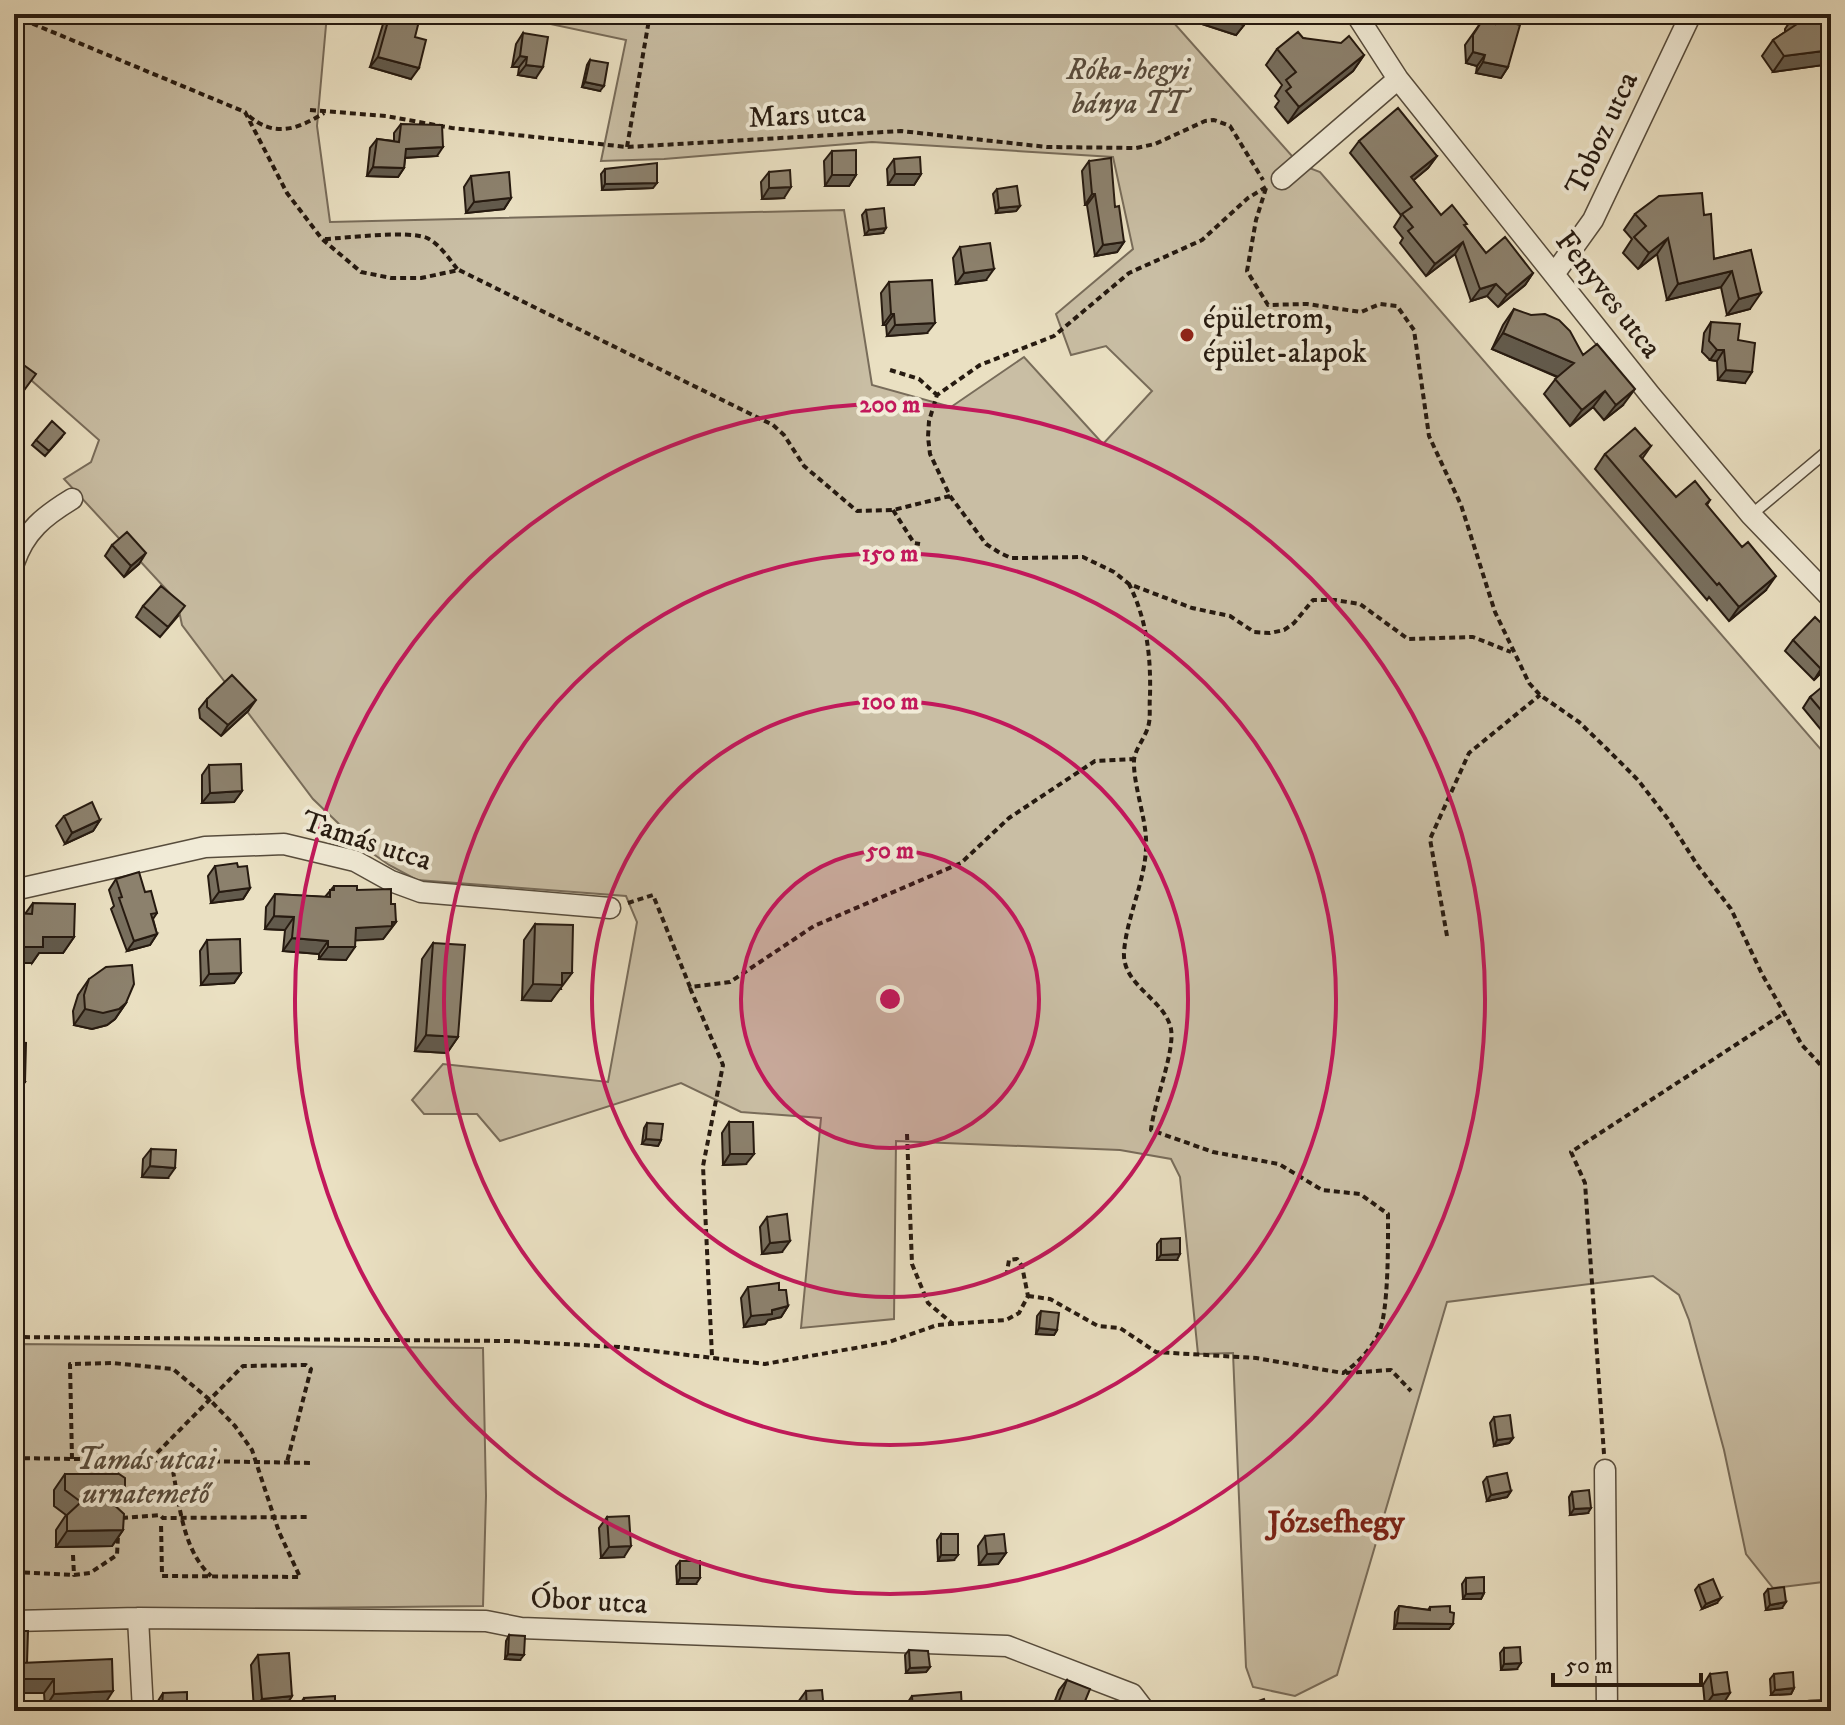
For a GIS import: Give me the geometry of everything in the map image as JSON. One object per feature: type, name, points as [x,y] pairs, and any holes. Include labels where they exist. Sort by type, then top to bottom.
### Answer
[{"type":"street","name":"Fenyves utca","points":[[1356,14],[1398,79],[1651,396],[1751,515],[1831,598]]},
{"type":"street","name":"Toboz utca","points":[[1555,273],[1593,220],[1691,14]]},
{"type":"street","points":[[1274,183],[1398,79]]},
{"type":"street","points":[[14,563],[23,540],[33,527],[72,499]]},
{"type":"street","name":"Tamás utca","points":[[14,890],[131,861],[205,847],[284,844],[355,861],[391,881],[421,892],[610,908]]},
{"type":"street","points":[[1605,1470],[1607,1711]]},
{"type":"street","points":[[138,1618],[143,1711]]},
{"type":"street","name":"Óbor utca","points":[[14,1621],[138,1618],[486,1621],[521,1628],[1007,1646],[1132,1694],[1145,1711]]},
{"type":"street","points":[[1811,1711],[1831,1710]]},
{"type":"lane","points":[[1751,515],[1831,448]]},
{"type":"path","points":[[627,147],[650,14]]},
{"type":"path","points":[[14,16],[245,112],[262,127],[285,130],[306,124],[326,111]]},
{"type":"path","name":"Mars utca","points":[[310,110],[386,116],[452,128],[627,147],[901,131],[1047,147],[1136,148],[1155,144],[1205,121],[1214,120],[1230,126],[1274,183]]},
{"type":"path","points":[[245,112],[287,193],[322,239],[361,272],[391,278],[421,278],[459,270]]},
{"type":"path","points":[[1274,183],[1248,198],[1202,240],[1129,273],[1054,336],[980,365],[937,395],[929,421],[930,454],[950,496],[986,544],[1000,553],[1024,558],[1083,557],[1114,572],[1129,584],[1192,608],[1230,616],[1254,632],[1284,630],[1313,600],[1335,600],[1360,604],[1408,639],[1473,637],[1513,653]]},
{"type":"path","points":[[1274,183],[1256,220],[1247,271],[1268,305],[1307,304],[1361,312],[1380,304],[1397,306],[1414,330],[1429,436],[1461,505],[1495,612],[1529,683],[1540,695],[1579,722],[1638,780],[1661,809],[1731,909],[1783,1014],[1802,1045],[1831,1076]]},
{"type":"path","points":[[322,239],[425,237],[437,245],[459,270],[773,425],[784,435],[804,466],[857,511],[893,510],[950,496]]},
{"type":"path","points":[[890,370],[919,379],[937,395]]},
{"type":"path","points":[[893,510],[910,538],[920,544]]},
{"type":"path","points":[[1129,584],[1146,628],[1150,677],[1149,725],[1134,759],[1146,839],[1145,861],[1130,910],[1124,953],[1127,966],[1139,987],[1159,1007],[1171,1028],[1169,1052],[1151,1130],[1213,1152],[1279,1164],[1322,1190],[1360,1194],[1388,1214],[1388,1265],[1379,1333],[1357,1364],[1343,1373]]},
{"type":"path","points":[[1447,936],[1430,839],[1469,753],[1540,695]]},
{"type":"path","points":[[690,987],[730,982],[814,926],[961,863],[1009,818],[1095,761],[1134,759]]},
{"type":"path","points":[[610,908],[653,895],[723,1065],[703,1166],[712,1356]]},
{"type":"path","points":[[1605,1470],[1585,1183],[1571,1152],[1783,1014]]},
{"type":"path","points":[[907,1134],[912,1264],[928,1303],[953,1324]]},
{"type":"path","points":[[14,1337],[509,1341],[619,1347],[765,1364],[889,1342],[937,1325],[1006,1320],[1019,1313],[1028,1296],[1022,1266],[1017,1259],[1009,1260],[1007,1272]]},
{"type":"path","points":[[1028,1296],[1050,1299],[1098,1326],[1120,1328],[1156,1352],[1256,1358],[1343,1373],[1391,1370],[1411,1391]]},
{"type":"path","points":[[72,1459],[70,1364],[112,1363],[173,1369],[210,1400],[235,1426],[252,1450],[285,1548],[300,1577],[162,1576],[160,1515],[118,1518]]},
{"type":"path","points":[[150,1460],[243,1366],[306,1365],[311,1369],[287,1462]]},
{"type":"path","points":[[14,1458],[313,1463]]},
{"type":"path","points":[[117,1460],[117,1489]]},
{"type":"path","points":[[171,1461],[188,1541],[195,1559],[211,1576]]},
{"type":"path","points":[[162,1520],[310,1517]]},
{"type":"path","points":[[14,1572],[90,1573],[117,1555],[118,1533]]},
{"type":"path","points":[[73,1555],[74,1575]]},
{"type":"green space","name":"Róka-hegyi bánya TT","points":[[14,14],[327,14],[317,126],[330,222],[844,210],[872,385],[951,407],[1024,357],[1103,444],[1152,391],[1106,346],[1071,355],[1056,314],[1133,249],[1113,157],[872,142],[664,159],[601,161],[626,40],[503,14],[1166,14],[1299,164],[1320,172],[1831,761],[1831,1581],[1773,1588],[1746,1554],[1724,1450],[1689,1320],[1679,1295],[1653,1276],[1447,1302],[1337,1675],[1295,1696],[1253,1687],[1246,1667],[1233,1353],[1198,1354],[1180,1177],[1171,1159],[1120,1150],[896,1141],[894,1319],[801,1328],[821,1118],[741,1112],[681,1083],[500,1141],[477,1114],[424,1114],[412,1100],[443,1064],[608,1082],[637,922],[626,896],[417,880],[362,846],[313,799],[182,625],[177,601],[64,479],[91,462],[99,440],[14,365]]},
{"type":"green space","name":"Tamás utcai urnatemető","points":[[14,1344],[483,1348],[486,1496],[483,1606],[14,1611]]},
{"type":"building","points":[[390,14],[419,21],[415,37],[426,40],[419,68],[378,57]]},
{"type":"building","points":[[1210,14],[1247,14],[1244,25]]},
{"type":"building","points":[[1796,14],[1831,15],[1831,50],[1784,56],[1773,40],[1797,24]]},
{"type":"building","points":[[1495,18],[1520,25],[1508,67],[1483,62],[1485,55],[1473,52],[1473,35],[1482,21],[1495,24]]},
{"type":"building","points":[[1298,32],[1303,38],[1341,43],[1349,36],[1364,55],[1299,107],[1286,91],[1291,87],[1286,80],[1296,72],[1277,49]]},
{"type":"building","points":[[523,33],[548,37],[543,67],[526,65],[527,57],[520,56]]},
{"type":"building","points":[[590,60],[608,63],[604,86],[585,82]]},
{"type":"building","points":[[1398,108],[1437,156],[1411,177],[1441,215],[1452,205],[1486,253],[1505,237],[1533,273],[1507,295],[1496,284],[1480,289],[1463,242],[1435,264],[1408,231],[1413,227],[1402,214],[1412,207],[1359,141]]},
{"type":"building","points":[[401,124],[442,125],[443,147],[406,149],[404,168],[373,167],[377,139],[399,142]]},
{"type":"building","points":[[856,150],[856,175],[832,175],[832,151]]},
{"type":"building","points":[[920,157],[921,174],[895,174],[894,159]]},
{"type":"building","points":[[1111,158],[1115,207],[1119,206],[1124,242],[1103,245],[1095,194],[1092,194],[1089,161]]},
{"type":"building","points":[[657,163],[657,183],[605,184],[605,169]]},
{"type":"building","points":[[790,170],[791,187],[769,188],[769,172]]},
{"type":"building","points":[[509,172],[511,198],[474,202],[471,176]]},
{"type":"building","points":[[1017,186],[1020,206],[999,208],[997,189]]},
{"type":"building","points":[[1702,193],[1704,215],[1711,214],[1714,259],[1751,250],[1761,293],[1739,299],[1732,271],[1678,284],[1668,238],[1649,253],[1634,237],[1646,226],[1635,214],[1659,196]]},
{"type":"building","points":[[884,208],[886,228],[869,230],[866,210]]},
{"type":"building","points":[[990,243],[994,269],[964,273],[960,247]]},
{"type":"building","points":[[932,280],[935,323],[895,325],[894,314],[891,314],[889,282]]},
{"type":"building","points":[[1514,309],[1531,315],[1545,314],[1559,320],[1570,331],[1583,355],[1597,344],[1635,389],[1616,405],[1605,391],[1582,410],[1555,379],[1574,363],[1503,333]]},
{"type":"building","points":[[1711,322],[1740,324],[1738,340],[1755,343],[1752,372],[1726,370],[1724,350],[1717,350],[1709,341]]},
{"type":"building","points":[[14,358],[36,374],[14,404]]},
{"type":"building","points":[[52,421],[65,433],[49,451],[36,440]]},
{"type":"building","points":[[1635,428],[1651,446],[1640,456],[1676,497],[1695,481],[1710,500],[1706,504],[1742,547],[1748,542],[1776,576],[1739,607],[1605,454]]},
{"type":"building","points":[[127,532],[146,553],[131,566],[112,545]]},
{"type":"building","points":[[161,586],[185,606],[168,627],[143,606]]},
{"type":"building","points":[[1815,617],[1831,628],[1831,660],[1821,669],[1793,640]]},
{"type":"building","points":[[232,675],[256,700],[228,725],[207,707],[207,699]]},
{"type":"building","points":[[1829,681],[1831,683],[1831,722],[1810,697]]},
{"type":"building","points":[[241,764],[242,791],[210,793],[209,765]]},
{"type":"building","points":[[92,802],[100,820],[72,833],[64,816]]},
{"type":"building","points":[[237,863],[238,867],[247,866],[250,888],[219,892],[215,866]]},
{"type":"building","points":[[139,872],[145,892],[151,891],[157,913],[151,914],[157,934],[134,941],[119,898],[122,897],[116,879]]},
{"type":"building","points":[[334,886],[357,886],[357,890],[391,889],[396,922],[392,922],[392,926],[356,928],[355,947],[328,947],[328,941],[292,938],[294,917],[274,916],[275,894],[330,897]]},
{"type":"building","points":[[33,903],[75,904],[74,937],[43,937],[43,947],[14,947],[14,913],[32,914]]},
{"type":"building","points":[[535,924],[573,925],[572,973],[562,973],[562,985],[533,984]]},
{"type":"building","points":[[240,939],[241,973],[209,974],[207,940]]},
{"type":"building","points":[[433,943],[465,945],[458,1037],[426,1035]]},
{"type":"building","points":[[132,965],[134,984],[126,1003],[119,1009],[103,1013],[85,1009],[84,995],[89,979],[106,967]]},
{"type":"building","points":[[14,1042],[26,1043],[25,1082],[14,1082]]},
{"type":"building","points":[[729,1122],[753,1122],[754,1154],[730,1154]]},
{"type":"building","points":[[647,1123],[663,1124],[661,1140],[646,1139]]},
{"type":"building","points":[[151,1149],[176,1150],[175,1168],[150,1166]]},
{"type":"building","points":[[787,1214],[790,1241],[770,1243],[767,1217]]},
{"type":"building","points":[[1180,1238],[1180,1254],[1161,1255],[1161,1239]]},
{"type":"building","points":[[779,1283],[779,1290],[786,1290],[788,1306],[772,1310],[772,1314],[751,1316],[748,1287]]},
{"type":"building","points":[[1041,1311],[1059,1313],[1057,1330],[1039,1328]]},
{"type":"building","points":[[1510,1415],[1513,1438],[1497,1440],[1494,1417]]},
{"type":"building","points":[[1507,1473],[1511,1491],[1491,1495],[1487,1477]]},
{"type":"building","points":[[65,1474],[119,1474],[125,1478],[125,1490],[111,1502],[124,1514],[123,1530],[67,1531],[67,1515],[81,1502],[65,1490]]},
{"type":"building","points":[[1589,1490],[1591,1508],[1574,1509],[1572,1492]]},
{"type":"building","points":[[629,1516],[631,1546],[609,1547],[607,1517]]},
{"type":"building","points":[[941,1534],[958,1534],[958,1555],[941,1555]]},
{"type":"building","points":[[1004,1534],[1006,1553],[987,1554],[985,1536]]},
{"type":"building","points":[[680,1561],[700,1561],[700,1578],[680,1578]]},
{"type":"building","points":[[1484,1577],[1484,1593],[1466,1594],[1466,1578]]},
{"type":"building","points":[[1713,1579],[1721,1598],[1706,1604],[1699,1585]]},
{"type":"building","points":[[1784,1587],[1786,1602],[1770,1605],[1768,1589]]},
{"type":"building","points":[[1399,1606],[1430,1610],[1430,1607],[1450,1606],[1450,1612],[1454,1613],[1453,1624],[1397,1623]]},
{"type":"building","points":[[14,1631],[28,1631],[27,1663],[14,1663]]},
{"type":"building","points":[[509,1635],[525,1636],[524,1655],[508,1654]]},
{"type":"building","points":[[1520,1647],[1521,1663],[1504,1664],[1504,1648]]},
{"type":"building","points":[[909,1650],[928,1651],[930,1667],[910,1668]]},
{"type":"building","points":[[289,1653],[292,1696],[262,1699],[258,1655]]},
{"type":"building","points":[[112,1659],[113,1691],[54,1694],[54,1679],[20,1679],[21,1663]]},
{"type":"building","points":[[1727,1672],[1730,1693],[1713,1695],[1710,1674]]},
{"type":"building","points":[[1793,1672],[1794,1688],[1775,1690],[1774,1674]]},
{"type":"building","points":[[1067,1680],[1090,1689],[1081,1711],[1056,1709]]},
{"type":"building","points":[[822,1690],[824,1711],[807,1711],[806,1691]]},
{"type":"building","points":[[187,1692],[187,1711],[158,1711],[163,1693]]},
{"type":"building","points":[[961,1692],[962,1711],[913,1711],[912,1696]]},
{"type":"building","points":[[335,1696],[335,1711],[305,1711],[304,1698]]},
{"type":"building","points":[[1264,1699],[1268,1711],[1252,1711],[1250,1704]]},
{"type":"building","points":[[1391,1702],[1407,1702],[1407,1711],[1392,1711]]},
{"type":"place","name":"épületrom, épület-alapok","points":[[1187,335]]},
{"type":"district","name":"Józsefhegy","points":[[1336,1521]]}]
